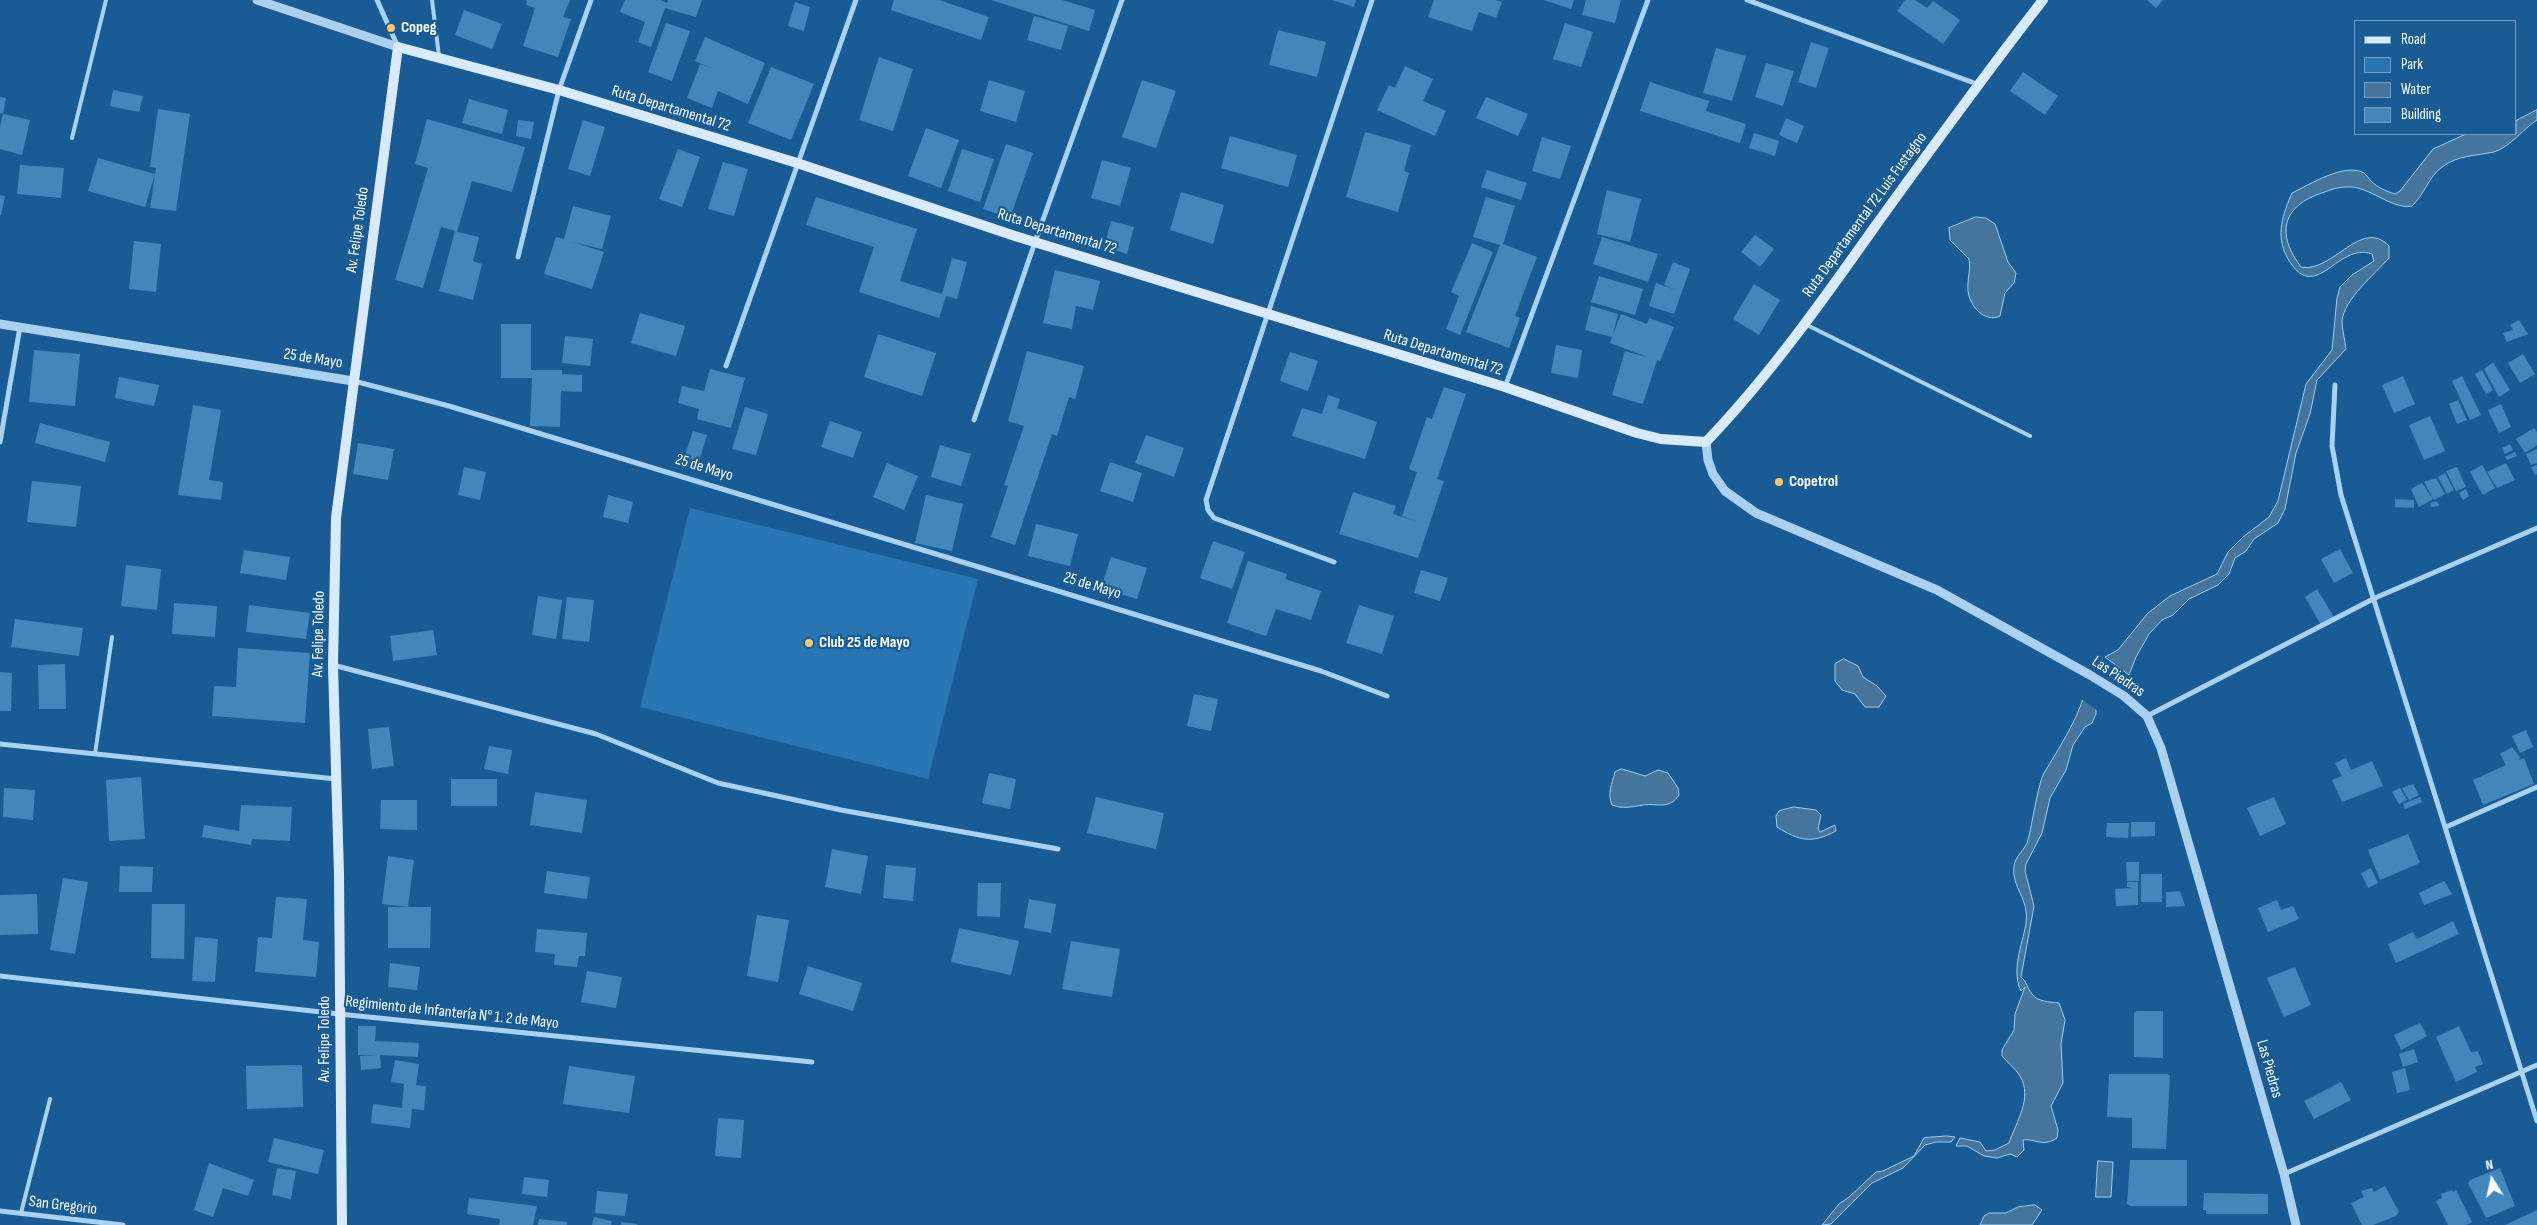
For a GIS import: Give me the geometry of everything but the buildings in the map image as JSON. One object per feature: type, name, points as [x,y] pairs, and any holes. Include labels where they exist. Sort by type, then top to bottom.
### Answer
[{"type":"main road","name":"Ruta Departamental 72 Luis Fustagno","points":[[1706,442],[1728,420],[1805,324],[1977,84],[2042,0]]},
{"type":"main road","name":"Ruta Departamental 72","points":[[398,47],[439,56],[559,90],[797,163],[1035,242],[1504,387],[1637,433],[1661,439],[1706,442]]},
{"type":"main road","name":"Av. Felipe Toledo","points":[[342,1225],[336,779],[332,665],[336,518],[398,47]]},
{"type":"street","points":[[257,0],[398,47]]},
{"type":"street","points":[[377,0],[398,47]]},
{"type":"street","points":[[518,257],[559,90],[591,0]]},
{"type":"street","points":[[726,366],[856,0]]},
{"type":"street","points":[[974,420],[1035,242],[1122,0]]},
{"type":"street","points":[[1334,562],[1214,518],[1208,510],[1206,500],[1372,0]]},
{"type":"street","points":[[1504,387],[1648,0]]},
{"type":"street","points":[[1747,0],[1977,84]]},
{"type":"street","name":"25 de Mayo","points":[[0,324],[353,381],[448,406],[1321,671],[1386,696]]},
{"type":"street","points":[[0,442],[20,327]]},
{"type":"street","points":[[2335,385],[2332,446],[2341,495],[2537,1121]]},
{"type":"street","name":"Las Piedras","points":[[1706,442],[1708,460],[1713,474],[1724,491],[1756,513],[1937,590],[2090,675],[2124,696],[2147,716],[2161,748],[2284,1174],[2296,1225]]},
{"type":"street","points":[[2147,716],[2374,598],[2537,528]]},
{"type":"street","points":[[332,665],[596,734],[718,783],[841,810],[1058,849]]},
{"type":"street","points":[[0,744],[336,779]]},
{"type":"street","points":[[2446,827],[2537,787]]},
{"type":"street","name":"Regimiento de Infantería N° 1. 2 de Mayo","points":[[0,976],[340,1014],[812,1062]]},
{"type":"street","points":[[2284,1174],[2537,1066]]},
{"type":"street","name":"San Gregorio","points":[[0,1211],[123,1225]]},
{"type":"lane","points":[[72,138],[106,0]]},
{"type":"lane","points":[[432,0],[439,56]]},
{"type":"lane","points":[[1805,324],[2030,436]]},
{"type":"lane","points":[[95,754],[112,637]]},
{"type":"lane","points":[[21,1213],[50,1099]]},
{"type":"green space","name":"Club 25 de Mayo","points":[[690,508],[978,579],[928,779],[640,707]]},
{"type":"water","points":[[2537,110],[2537,120],[2500,150],[2460,158],[2442,167],[2437,171],[2412,206],[2396,204],[2355,187],[2342,187],[2329,190],[2306,200],[2290,215],[2286,234],[2288,244],[2301,267],[2313,267],[2357,241],[2368,238],[2378,239],[2389,246],[2389,258],[2354,296],[2344,313],[2342,324],[2346,349],[2317,380],[2310,414],[2296,453],[2285,509],[2278,523],[2254,539],[2246,551],[2235,558],[2229,574],[2218,585],[2189,599],[2173,615],[2162,620],[2149,634],[2136,657],[2129,675],[2105,657],[2118,650],[2148,613],[2170,596],[2217,574],[2228,552],[2243,537],[2269,517],[2278,501],[2306,384],[2332,350],[2337,298],[2340,287],[2352,275],[2374,261],[2372,254],[2359,252],[2348,256],[2317,275],[2307,276],[2297,271],[2287,257],[2281,241],[2283,217],[2292,193],[2337,172],[2356,170],[2364,173],[2379,187],[2395,194],[2400,191],[2433,149],[2464,135],[2517,135],[2517,120]]},
{"type":"water","points":[[1976,217],[1986,218],[1995,224],[2008,262],[2016,273],[2014,283],[2005,293],[2000,316],[1994,318],[1979,312],[1972,303],[1968,291],[1969,259],[1950,240],[1949,228]]},
{"type":"water","points":[[1844,659],[1858,666],[1863,677],[1877,686],[1886,696],[1879,707],[1865,707],[1855,694],[1842,690],[1835,681],[1835,664]]},
{"type":"water","points":[[2084,696],[2096,706],[2096,714],[2092,723],[2085,727],[2073,745],[2066,770],[2050,798],[2042,833],[2026,864],[2025,871],[2034,906],[2021,977],[2034,997],[2044,1001],[2059,1003],[2065,1020],[2061,1044],[2063,1083],[2051,1106],[2058,1130],[2057,1138],[2047,1142],[2023,1140],[2024,1150],[2017,1157],[2010,1154],[1997,1158],[1984,1156],[1967,1146],[1956,1146],[1960,1138],[1980,1142],[1986,1151],[1995,1150],[2009,1143],[2022,1110],[2025,1093],[2024,1084],[2020,1076],[2002,1056],[2002,1050],[2014,1030],[2015,1014],[2025,987],[2021,991],[2018,983],[2017,967],[2027,915],[2015,881],[2014,866],[2016,859],[2028,840],[2037,795],[2044,773],[2071,726]]},
{"type":"water","points":[[1622,769],[1645,776],[1658,770],[1668,773],[1678,788],[1679,795],[1671,803],[1663,805],[1623,807],[1612,805],[1610,796],[1611,785],[1615,772]]},
{"type":"water","points":[[1794,807],[1816,810],[1821,815],[1818,829],[1820,832],[1835,825],[1836,831],[1819,838],[1806,839],[1799,838],[1777,827],[1776,816],[1779,811]]},
{"type":"water","points":[[1955,1137],[1951,1142],[1936,1142],[1925,1145],[1903,1168],[1872,1183],[1831,1224],[1822,1225],[1839,1204],[1876,1172],[1883,1171],[1914,1156],[1924,1138]]},
{"type":"water","points":[[2098,1161],[2113,1162],[2111,1197],[2096,1197]]},
{"type":"water","points":[[2035,1205],[2042,1210],[2032,1225],[1980,1225],[1984,1216],[1989,1213],[2006,1213],[2018,1207]]},
{"type":"pier","points":[[2082,694],[2085,694],[2098,705],[2098,711],[2080,698]]},
{"type":"place","name":"Copeg","points":[[391,28]]},
{"type":"place","name":"Copetrol","points":[[1779,482]]},
{"type":"place","name":"Club 25 de Mayo","points":[[809,643]]}]
